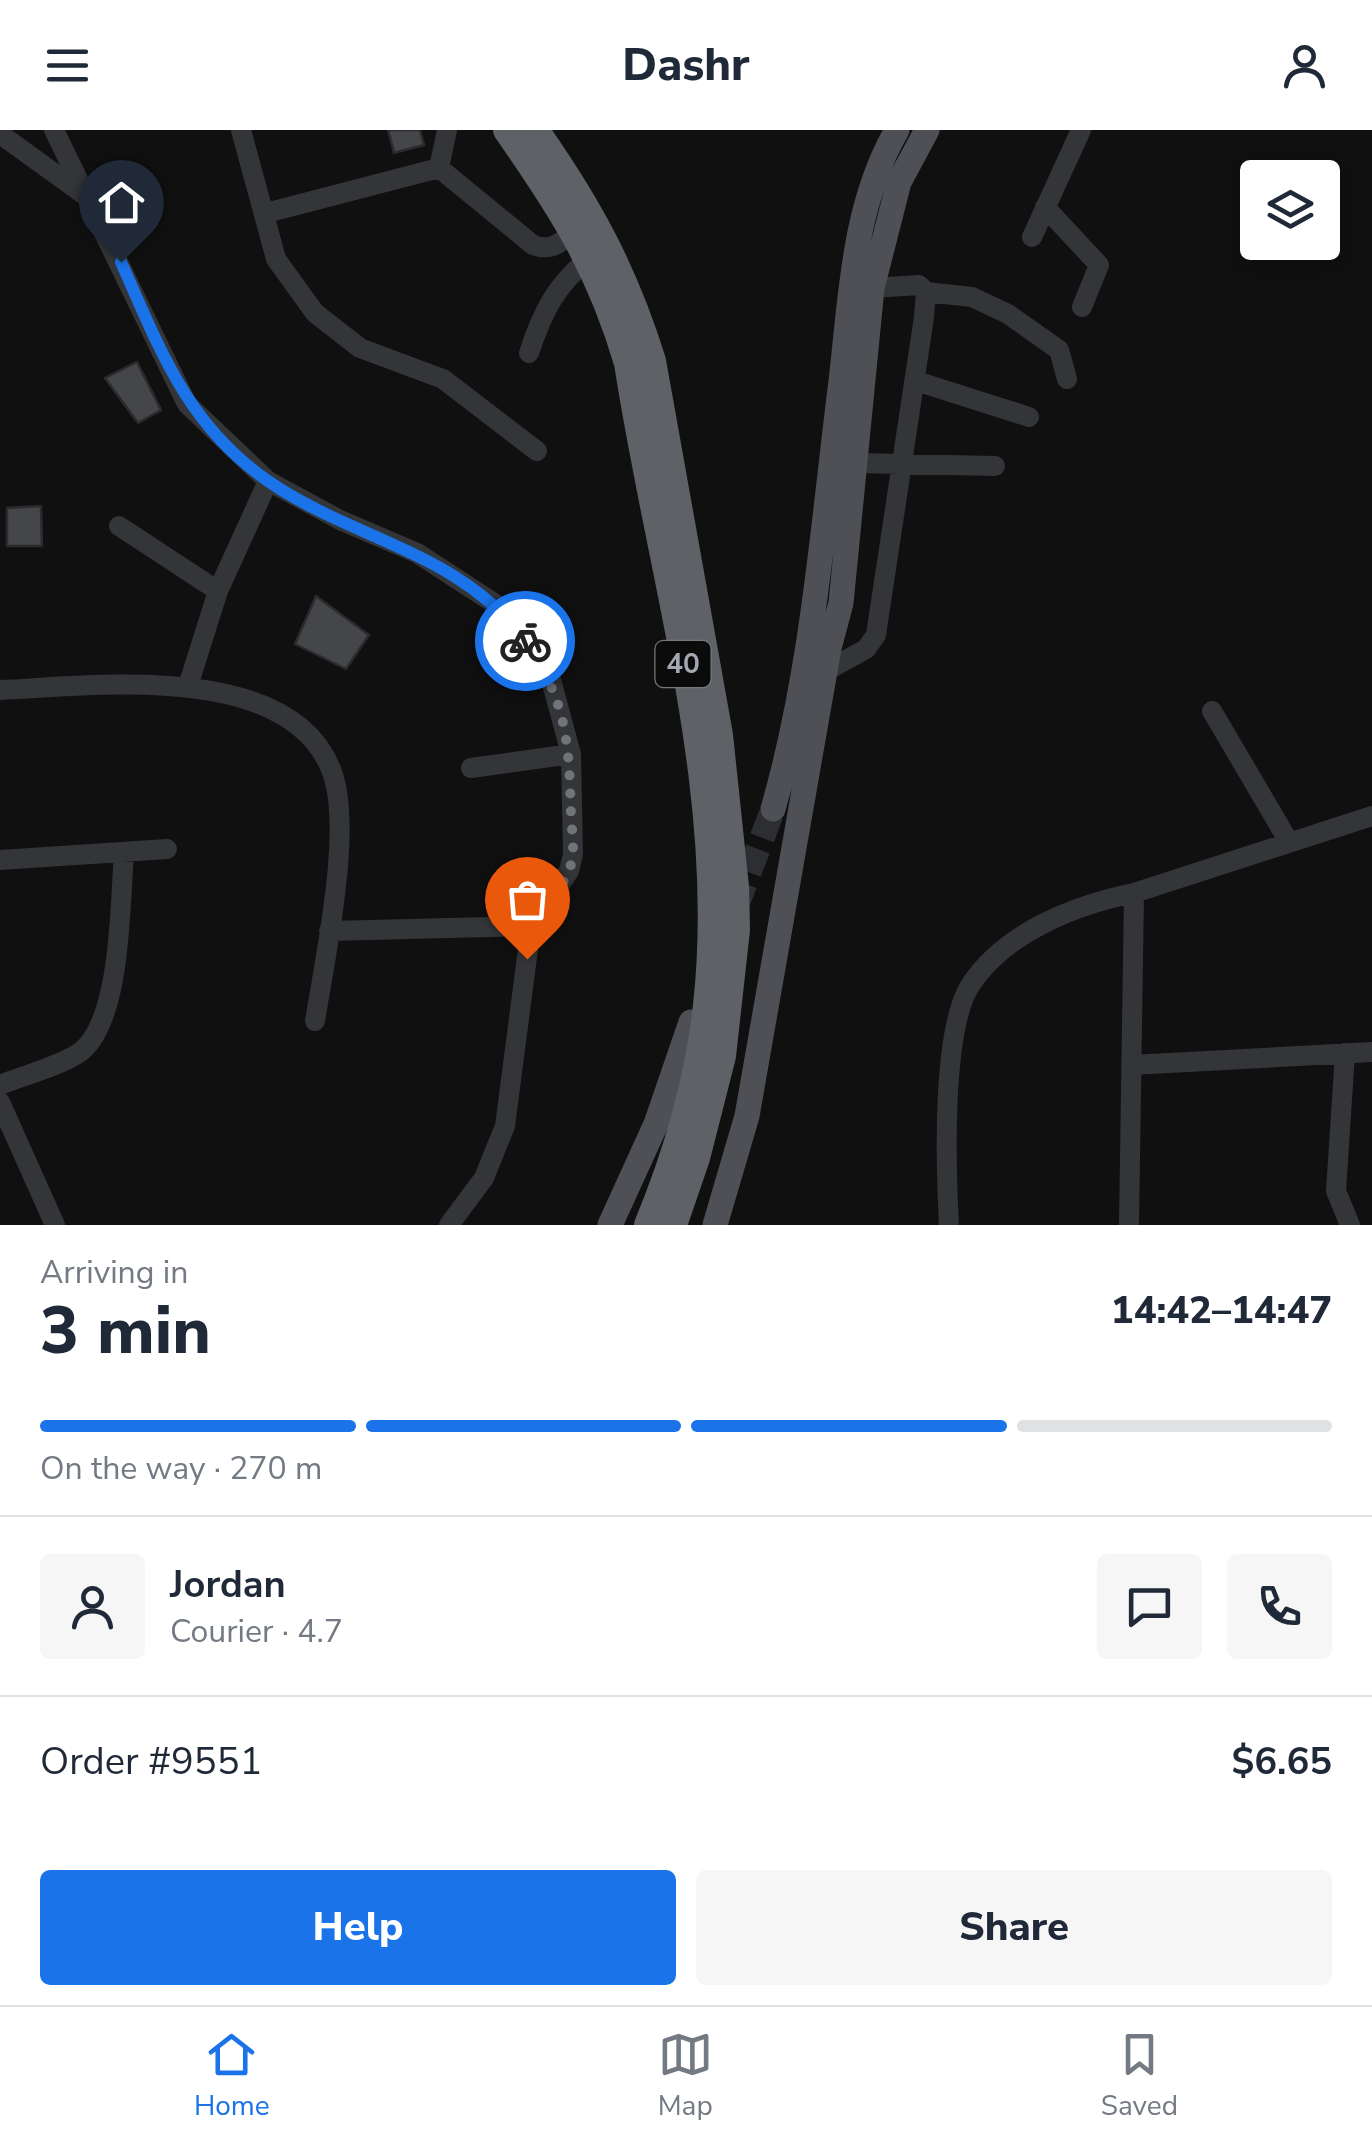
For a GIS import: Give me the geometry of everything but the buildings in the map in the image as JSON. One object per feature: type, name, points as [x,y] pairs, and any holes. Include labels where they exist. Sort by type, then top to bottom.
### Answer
[{"type":"highway","name":"40","points":[[507,130],[576,230],[628,363],[693,723],[708,866],[707,1006],[684,1119],[648,1225]]},
{"type":"highway","name":"40","points":[[535,130],[611,248],[631,293],[652,361],[730,815],[736,930],[728,1012],[696,1158],[672,1225]]},
{"type":"main road","points":[[774,809],[796,725],[807,654],[857,240],[879,167],[897,130]]},
{"type":"main road","points":[[715,1225],[747,1116],[840,604],[872,288],[898,182],[926,130]]},
{"type":"main road","points":[[610,1225],[656,1124],[691,1022]]},
{"type":"street","points":[[54,130],[187,404],[268,482],[340,520],[418,553],[500,606],[550,676],[571,754],[573,854],[569,871],[531,926],[505,1126],[484,1178],[449,1225]]},
{"type":"street","points":[[241,130],[276,259],[315,314],[360,348],[443,378],[538,451]]},
{"type":"street","points":[[440,168],[446,130]]},
{"type":"street","points":[[1032,237],[1080,130]]},
{"type":"street","points":[[0,134],[89,198]]},
{"type":"street","points":[[266,214],[440,168]]},
{"type":"street","points":[[440,168],[533,245],[546,249],[556,246],[576,230]]},
{"type":"street","points":[[1044,207],[1099,265],[1082,307]]},
{"type":"street","points":[[529,353],[542,313],[565,277],[590,258]]},
{"type":"street","points":[[872,288],[918,285],[926,292],[972,297],[1008,314],[1059,350],[1068,379]]},
{"type":"street","points":[[826,671],[866,649],[876,635],[904,468],[926,292]]},
{"type":"street","points":[[916,381],[1029,418]]},
{"type":"street","points":[[856,463],[904,468],[994,466]]},
{"type":"street","points":[[188,686],[218,591],[268,482]]},
{"type":"street","points":[[119,526],[218,591]]},
{"type":"street","points":[[0,690],[188,686],[260,702],[291,718],[316,739],[333,774],[339,820],[329,931],[315,1020]]},
{"type":"street","points":[[1212,711],[1289,842]]},
{"type":"street","points":[[471,768],[571,754]]},
{"type":"street","points":[[949,1225],[950,1071],[969,986],[992,958],[1035,928],[1103,899],[1134,893],[1372,816]]},
{"type":"street","points":[[0,860],[167,849]]},
{"type":"street","points":[[0,1085],[80,1052],[96,1034],[107,1009],[124,852]]},
{"type":"street","points":[[1129,1225],[1134,893]]},
{"type":"street","points":[[329,931],[531,926]]},
{"type":"street","points":[[1131,1065],[1372,1052]]},
{"type":"street","points":[[1344,1053],[1336,1191],[1350,1225]]},
{"type":"street","points":[[0,1102],[55,1225]]},
{"type":"tunnel","points":[[736,907],[773,809]]},
{"type":"way so far","points":[[525,641],[550,676],[571,754],[573,854],[569,871],[531,926],[527,959]]},
{"type":"route","points":[[121,262],[187,404],[219,438],[268,482],[340,520],[418,553],[500,606],[525,641]]}]
